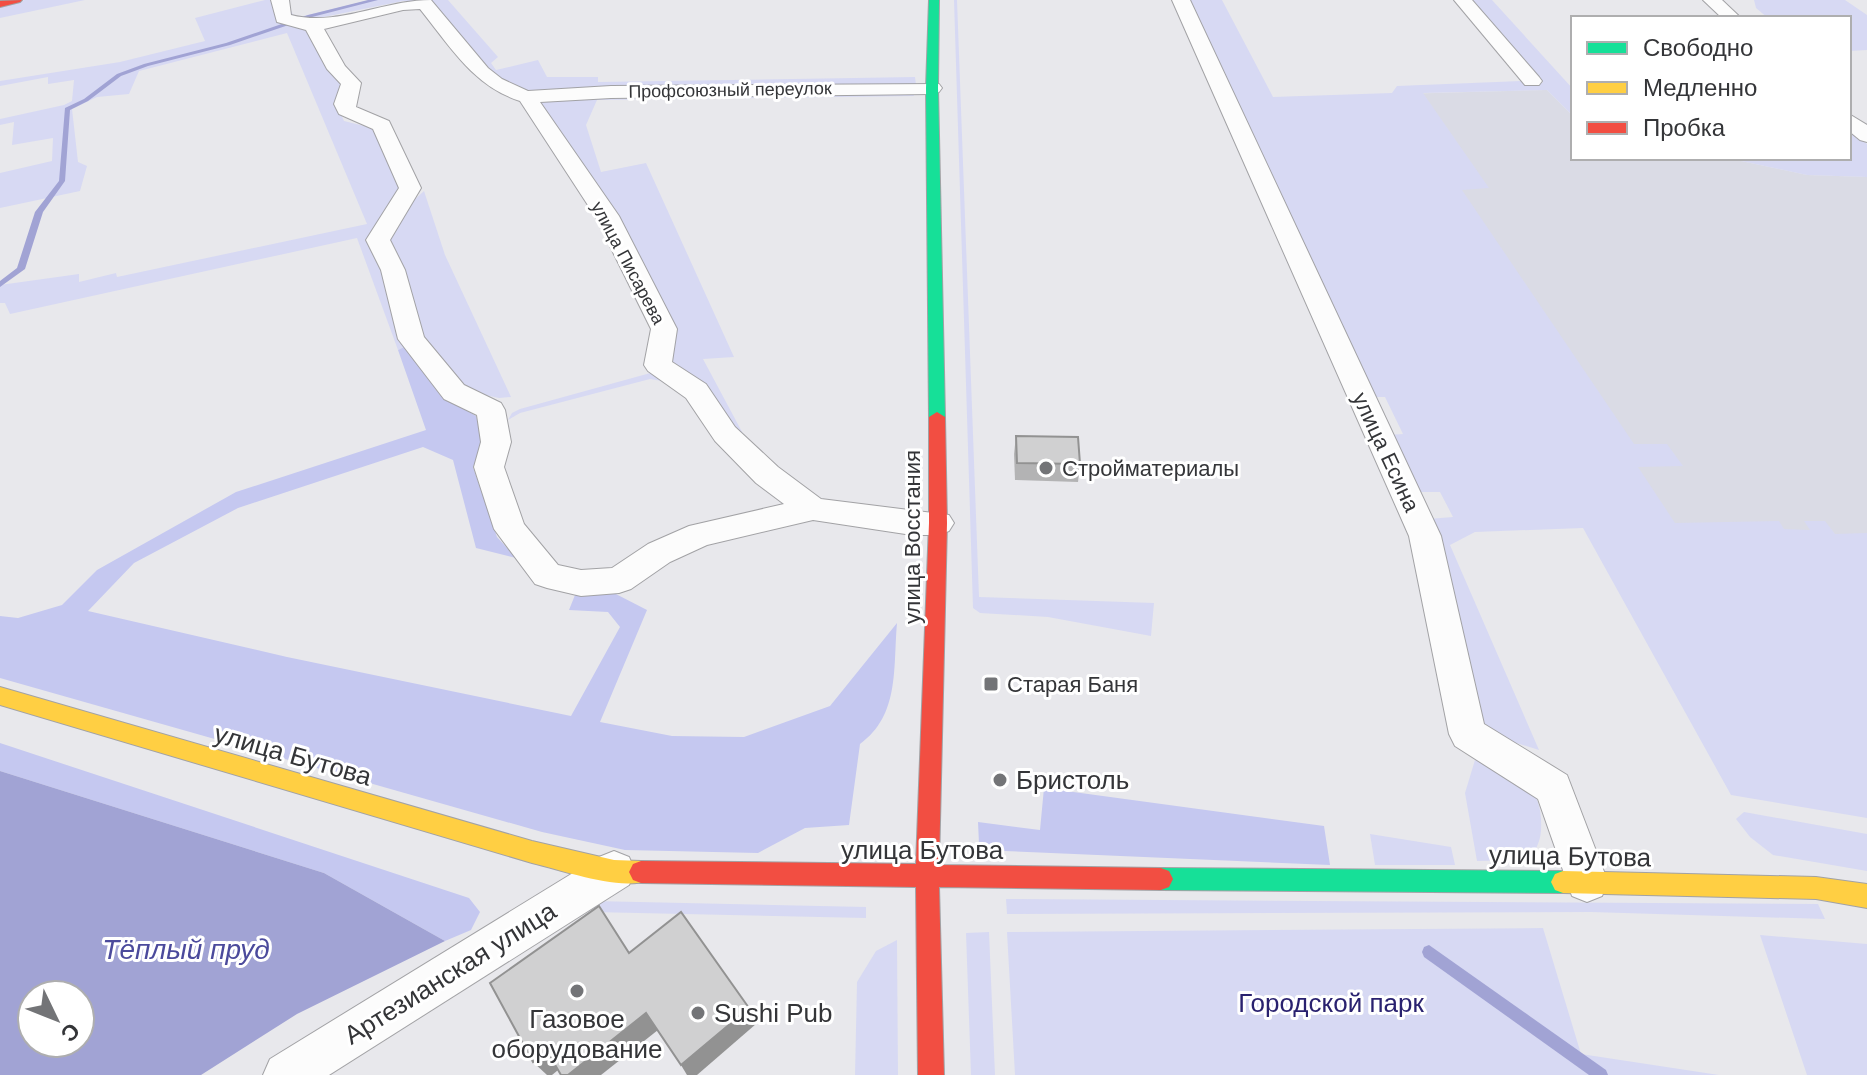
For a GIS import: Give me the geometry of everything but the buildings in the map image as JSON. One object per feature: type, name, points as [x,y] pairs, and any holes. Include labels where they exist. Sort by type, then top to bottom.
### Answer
[{"type":"street","points":[[0,4],[17,0]]},
{"type":"street","points":[[280,0],[283,18],[313,26],[403,5],[425,4],[483,75],[514,94],[527,97]]},
{"type":"street","name":"улица Восстания","points":[[931,1075],[927,876],[938,523],[932,88],[934,0]]},
{"type":"street","name":"улица Есина","points":[[1181,0],[1425,536],[1468,734],[1553,788],[1587,882]]},
{"type":"street","points":[[1463,0],[1532,81]]},
{"type":"street","points":[[1712,0],[1730,16]]},
{"type":"street","points":[[313,26],[337,69],[351,83],[345,109],[351,116],[382,125],[410,188],[404,204],[382,223],[378,240],[393,270],[411,339],[454,392],[491,410],[496,442],[489,467],[510,529],[547,575],[581,583],[619,580],[659,553],[700,535],[813,509]]},
{"type":"street","name":"Профсоюзный переулок","points":[[527,97],[611,92],[932,88]]},
{"type":"street","name":"улица Писарева","points":[[527,97],[607,216],[664,329],[658,365],[696,391],[725,434],[767,475],[813,509],[912,523],[938,523]]},
{"type":"street","points":[[1851,122],[1867,136]]},
{"type":"street","name":"улица Бутова","points":[[0,696],[532,852],[614,871],[1587,882],[1816,888],[1867,896]]},
{"type":"street","name":"Артезианская улица","points":[[286,1075],[614,871]]},
{"type":"shaded area","points":[[1547,90],[1571,114],[1571,160],[1736,160],[1807,175],[1867,177],[1867,590],[1637,594],[1248,98]]},
{"type":"shaded area","points":[[404,347],[440,395],[476,416],[484,442],[473,467],[497,537],[516,558],[476,548],[453,460],[423,447],[238,508],[134,563],[88,611],[287,657],[571,716],[620,627],[608,612],[569,610],[577,590],[610,591],[647,610],[600,722],[672,736],[744,737],[830,706],[897,623],[892,690],[882,719],[860,744],[849,825],[805,828],[758,853],[625,850],[542,832],[0,678],[0,616],[18,618],[62,605],[97,570],[236,492],[426,430],[398,350]]},
{"type":"shaded area","points":[[0,743],[469,898],[480,912],[471,930],[445,941],[324,873],[0,771]]},
{"type":"shaded area","points":[[1044,788],[1324,826],[1330,865],[1004,851],[979,844],[978,822],[1040,830]]},
{"type":"green space","points":[[25,0],[85,0],[0,18],[0,6]]},
{"type":"green space","points":[[274,0],[278,20],[306,29],[343,83],[339,110],[344,121],[376,129],[386,158],[404,189],[370,240],[384,276],[404,347],[398,350],[357,238],[10,314],[5,303],[0,303],[0,285],[79,274],[79,282],[116,273],[117,277],[367,224],[287,33],[139,71],[129,94],[97,97],[72,109],[78,162],[87,166],[80,191],[0,208],[0,173],[52,161],[53,138],[12,145],[14,122],[0,125],[0,119],[72,101],[74,80],[48,84],[48,77],[0,86],[0,81],[120,62],[205,41],[195,18]]},
{"type":"green space","points":[[285,0],[295,18],[370,0],[448,0],[498,57],[491,63],[496,70],[538,60],[547,77],[598,77],[598,82],[915,77],[916,85],[612,89],[533,94],[516,90],[488,74],[432,2],[403,1],[299,22],[287,17]]},
{"type":"green space","points":[[954,0],[957,0],[979,597],[1154,603],[1151,636],[1048,617],[980,613],[973,608]]},
{"type":"green space","points":[[1188,0],[1222,0],[1273,97],[1392,93],[1397,86],[1521,81],[1543,83],[1472,0],[1492,0],[1571,87],[1571,114],[1547,90],[1423,93],[1489,188],[1462,190],[1634,444],[1667,444],[1683,466],[1638,467],[1675,523],[1779,521],[1784,529],[1810,530],[1804,521],[1825,521],[1835,534],[1867,533],[1867,818],[1731,795],[1583,528],[1475,532],[1450,545],[1539,750],[1478,731],[1428,519],[1453,517],[1440,492],[1416,492],[1389,435],[1403,434],[1385,397],[1370,397]]},
{"type":"green space","points":[[1754,0],[1845,0],[1867,15],[1867,50],[1851,51],[1851,16],[1766,16],[1756,8]]},
{"type":"green space","points":[[913,92],[914,96],[597,100],[586,125],[601,172],[646,163],[734,357],[703,359],[749,445],[667,359],[538,100]]},
{"type":"green space","points":[[1851,131],[1867,144],[1867,177],[1807,175],[1736,160],[1851,160]]},
{"type":"green space","points":[[424,191],[445,255],[511,397],[476,393],[460,384],[418,337],[384,240],[388,224]]},
{"type":"green space","points":[[654,372],[668,382],[650,379],[520,413],[508,420],[512,413],[520,409]]},
{"type":"green space","points":[[1475,760],[1519,779],[1534,794],[1539,805],[1541,831],[1529,860],[1477,861],[1465,793]]},
{"type":"green space","points":[[1744,812],[1867,834],[1867,871],[1773,855],[1750,837],[1736,819]]},
{"type":"green space","points":[[1370,834],[1451,847],[1455,865],[1375,865]]},
{"type":"green space","points":[[1006,899],[1818,904],[1825,919],[1591,912],[1007,914]]},
{"type":"green space","points":[[593,901],[866,907],[866,918],[592,912]]},
{"type":"green space","name":"Городской парк","points":[[1543,928],[1581,1054],[1719,1075],[1015,1075],[1007,932]]},
{"type":"green space","points":[[989,932],[995,1075],[971,1075],[966,933]]},
{"type":"green space","points":[[1760,935],[1867,944],[1867,1075],[1807,1075]]},
{"type":"green space","points":[[897,940],[898,1075],[855,1075],[857,982],[876,951]]},
{"type":"water","name":"Тёплый пруд","points":[[0,771],[324,873],[445,941],[297,1014],[201,1075],[0,1075]]},
{"type":"waterway","points":[[0,285],[21,269],[39,212],[62,181],[67,109],[86,100],[119,75],[146,65],[375,0]]},
{"type":"waterway","points":[[1429,952],[1601,1075]]},
{"type":"traffic: fast","points":[[934,0],[932,88],[937,417]]},
{"type":"traffic: fast","points":[[1161,879],[1563,882]]},
{"type":"traffic: slow","points":[[0,696],[532,852],[614,871],[641,872]]},
{"type":"traffic: slow","points":[[1563,882],[1816,888],[1867,896]]},
{"type":"traffic: jam","points":[[0,4],[17,0]]},
{"type":"traffic: jam","points":[[931,1075],[927,876],[938,523],[937,417]]},
{"type":"traffic: jam","points":[[641,872],[1161,879]]},
{"type":"place","name":"Стройматериалы","points":[[1046,468]]},
{"type":"place","name":"Старая Баня","points":[[991,684]]},
{"type":"place","name":"Бристоль","points":[[1000,780]]},
{"type":"place","name":"Газовое оборудование","points":[[577,991]]},
{"type":"place","name":"Sushi Pub","points":[[698,1013]]}]
